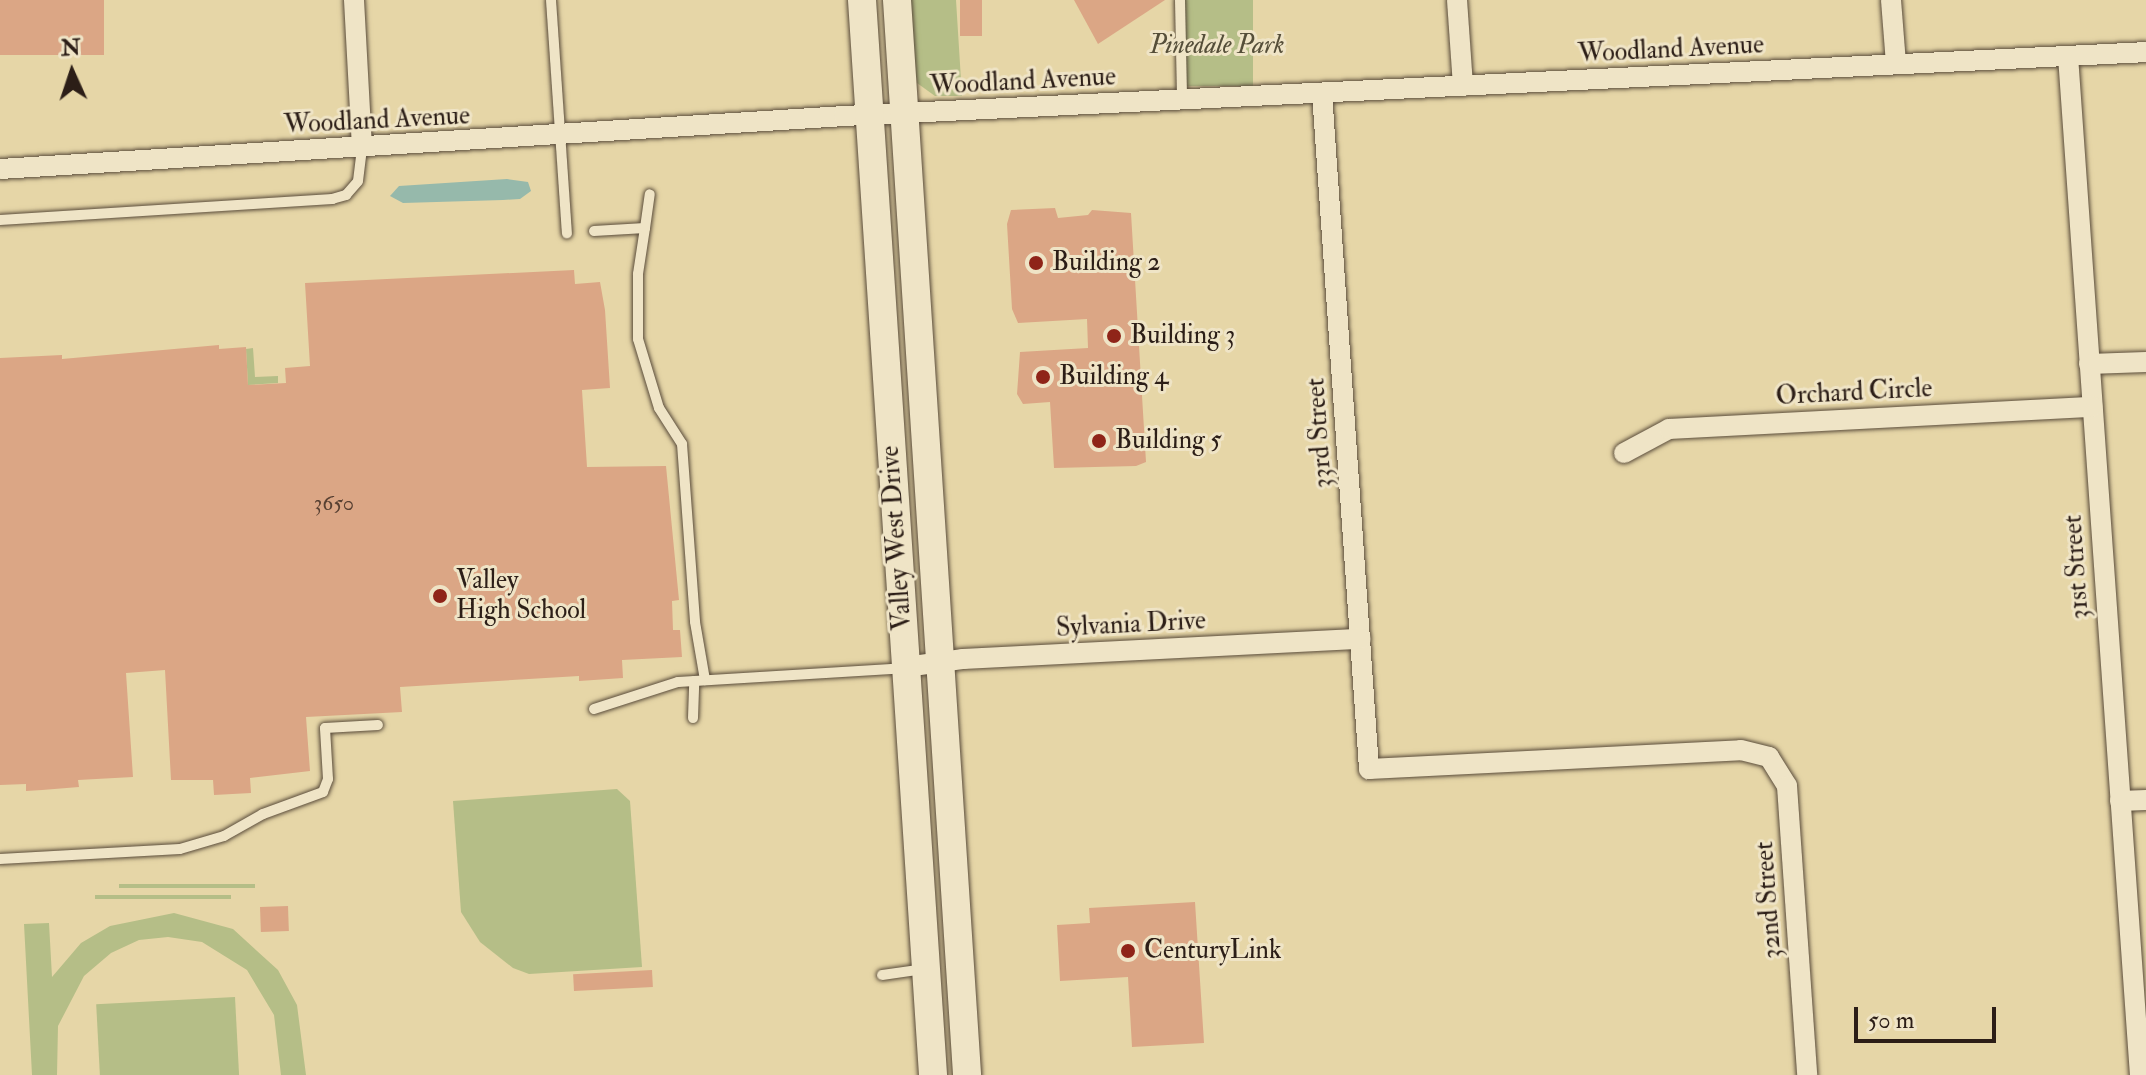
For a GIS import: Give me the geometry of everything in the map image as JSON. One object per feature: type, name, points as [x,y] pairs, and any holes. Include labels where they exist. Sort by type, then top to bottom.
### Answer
[{"type":"main road","name":"Valley West Drive","points":[[862,0],[933,1075]]},
{"type":"main road","name":"Valley West Drive","points":[[897,0],[967,1075]]},
{"type":"street","points":[[354,0],[362,146]]},
{"type":"street","points":[[1457,0],[1463,86]]},
{"type":"street","points":[[1891,0],[1896,64]]},
{"type":"street","name":"Woodland Avenue","points":[[0,169],[559,137],[870,115],[2146,52]]},
{"type":"street","name":"31st Street","points":[[2068,56],[2140,1075]]},
{"type":"street","name":"33rd Street","points":[[1322,93],[1369,769],[1741,750]]},
{"type":"street","points":[[2089,364],[2146,362]]},
{"type":"street","name":"Orchard Circle","points":[[1624,453],[1669,429],[2092,407]]},
{"type":"street","name":"Sylvania Drive","points":[[906,667],[941,661],[1360,639]]},
{"type":"street","name":"32nd Street","points":[[1741,750],[1769,757],[1787,786],[1807,1075]]},
{"type":"street","points":[[2120,801],[2146,800]]},
{"type":"lane","points":[[551,0],[567,233]]},
{"type":"lane","points":[[1180,0],[1182,99]]},
{"type":"lane","points":[[0,220],[332,199],[346,195],[358,181],[362,146]]},
{"type":"lane","points":[[650,194],[638,274],[638,339],[659,408],[682,444],[700,680],[693,718]]},
{"type":"lane","points":[[594,231],[645,228]]},
{"type":"lane","points":[[594,709],[700,680],[906,667]]},
{"type":"lane","points":[[0,859],[180,849],[224,836],[263,814],[323,792],[328,779],[325,728],[378,725]]},
{"type":"lane","points":[[882,975],[925,969]]},
{"type":"green space","points":[[908,0],[956,0],[962,96],[935,96],[917,83]]},
{"type":"green space","name":"Pinedale Park","points":[[1180,0],[1253,0],[1253,86],[1180,86]]},
{"type":"green space","points":[[253,348],[255,377],[278,376],[278,383],[248,385],[246,349]]},
{"type":"green space","points":[[617,789],[630,801],[642,967],[529,974],[513,968],[480,942],[461,912],[453,801]]},
{"type":"green space","points":[[119,884],[255,884],[255,888],[119,888]]},
{"type":"green space","points":[[95,895],[231,895],[231,899],[95,899]]},
{"type":"green space","points":[[174,913],[233,929],[278,970],[297,1005],[306,1075],[281,1075],[274,1015],[247,970],[202,942],[168,937],[139,940],[111,953],[84,976],[58,1026],[57,1075],[32,1075],[24,924],[49,923],[52,977],[81,943],[110,926]]},
{"type":"green space","points":[[235,997],[239,1075],[100,1075],[96,1004]]},
{"type":"shaded area","points":[[507,179],[528,182],[531,191],[520,199],[503,200],[403,203],[390,196],[399,186]]},
{"type":"building","points":[[0,0],[104,0],[104,55],[0,55]]},
{"type":"building","points":[[960,0],[982,0],[982,36],[960,36]]},
{"type":"building","points":[[1074,0],[1165,0],[1098,44]]},
{"type":"building","points":[[1055,208],[1058,218],[1088,215],[1092,210],[1131,213],[1146,462],[1136,466],[1054,468],[1050,402],[1023,404],[1017,394],[1020,352],[1088,348],[1087,319],[1018,323],[1012,309],[1007,224],[1011,210]]},
{"type":"building","name":"Valley High School","points":[[574,270],[575,284],[600,282],[605,310],[610,388],[582,390],[587,467],[666,466],[679,600],[672,601],[673,630],[680,630],[682,657],[622,660],[623,678],[579,681],[579,676],[400,687],[402,712],[306,717],[310,771],[250,778],[251,793],[214,795],[213,780],[171,780],[165,670],[126,673],[133,777],[78,780],[79,787],[26,791],[26,784],[0,785],[0,358],[62,355],[62,359],[219,345],[219,349],[246,347],[248,385],[286,383],[285,368],[310,366],[305,283]]},
{"type":"building","name":"CenturyLink","points":[[1195,902],[1204,1043],[1132,1047],[1128,977],[1060,981],[1057,925],[1090,923],[1089,908]]},
{"type":"building","points":[[288,906],[289,931],[261,932],[260,907]]},
{"type":"building","points":[[652,970],[653,987],[574,991],[573,974]]},
{"type":"place","name":"Building 2","points":[[1036,263]]},
{"type":"place","name":"Building 3","points":[[1114,336]]},
{"type":"place","name":"Building 4","points":[[1043,377]]},
{"type":"place","name":"Building 5","points":[[1099,441]]},
{"type":"place","name":"Valley High School","points":[[440,596]]},
{"type":"place","name":"CenturyLink","points":[[1128,951]]}]
